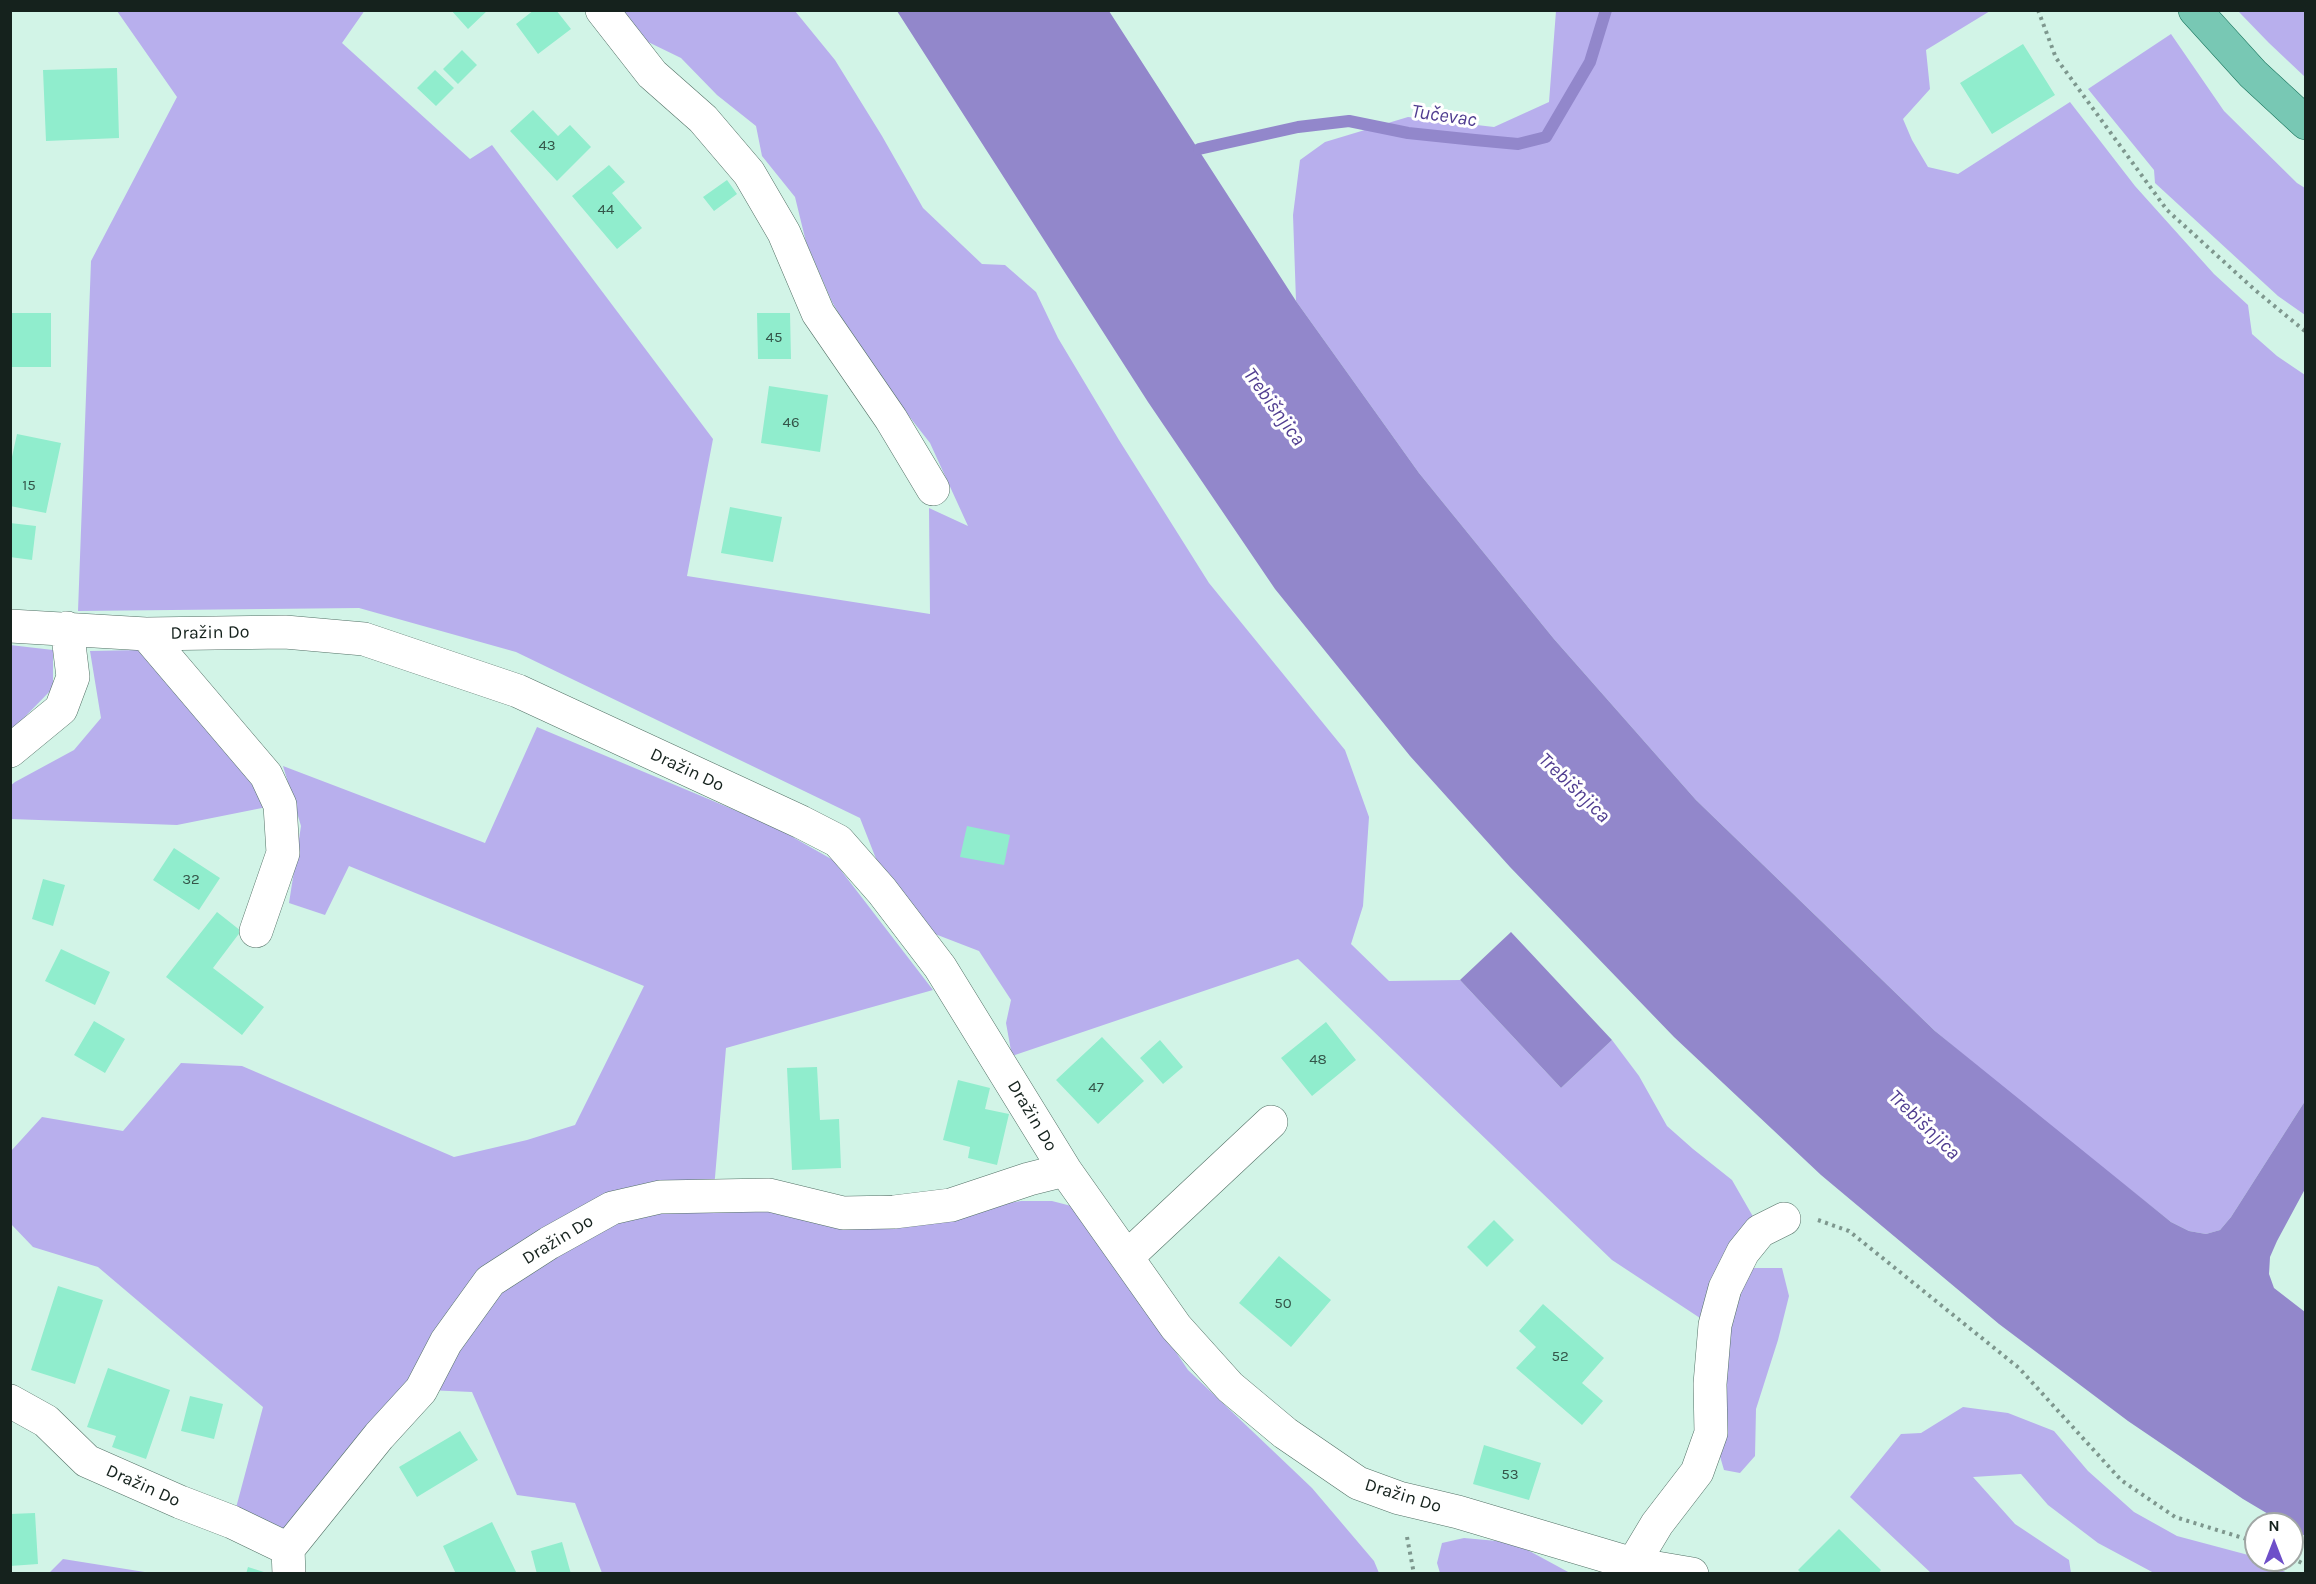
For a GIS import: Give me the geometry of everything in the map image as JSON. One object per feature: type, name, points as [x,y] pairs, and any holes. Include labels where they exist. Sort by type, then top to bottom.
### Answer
[{"type":"main road","points":[[2195,10],[2253,74],[2306,123]]},
{"type":"street","points":[[602,10],[652,74],[703,119],[749,173],[784,232],[818,313],[891,419],[933,489]]},
{"type":"street","name":"Dražin Do","points":[[10,626],[146,634],[285,632],[364,639],[518,691],[838,841],[882,891],[940,967],[1065,1170],[1176,1327],[1230,1387],[1286,1433],[1358,1483],[1399,1498],[1458,1512],[1633,1564],[1692,1574]]},
{"type":"street","points":[[10,751],[61,709],[73,676],[67,628]]},
{"type":"street","name":"Dražin Do","points":[[146,634],[266,775],[280,805],[282,853],[256,931]]},
{"type":"street","points":[[1127,1257],[1271,1122]]},
{"type":"street","name":"Dražin Do","points":[[10,1401],[46,1421],[87,1461],[232,1522],[289,1561],[379,1436],[421,1390],[446,1342],[490,1281],[612,1208],[660,1197],[769,1195],[843,1213],[894,1212],[951,1205],[1029,1179],[1065,1170]]},
{"type":"street","points":[[1633,1564],[1657,1524],[1697,1472],[1711,1433],[1710,1384],[1714,1337],[1725,1288],[1743,1252],[1760,1231],[1784,1219]]},
{"type":"path","points":[[2038,10],[2056,58],[2168,210],[2255,290],[2306,332]]},
{"type":"path","points":[[1784,1219],[1819,1220],[1849,1231],[2019,1368],[2121,1480],[2175,1517],[2244,1538]]},
{"type":"shaded area","points":[[365,10],[342,43],[470,159],[492,145],[713,439],[687,576],[930,614],[929,508],[968,526],[930,443],[869,365],[832,302],[806,242],[795,197],[762,156],[756,126],[717,95],[681,58],[644,40],[619,11],[795,11],[835,60],[923,208],[982,264],[1005,265],[1036,292],[1058,338],[1209,583],[1345,750],[1369,817],[1363,906],[1351,944],[1389,981],[1460,980],[1561,1088],[1612,1040],[1639,1076],[1667,1126],[1732,1180],[1755,1220],[1700,1318],[1612,1260],[1298,959],[1012,1056],[1006,1023],[1011,1000],[979,951],[935,934],[882,874],[860,818],[516,652],[359,608],[78,611],[91,261],[177,97],[117,11]]},
{"type":"shaded area","points":[[1556,11],[1990,11],[1926,50],[1930,89],[1903,119],[1928,167],[1958,174],[2070,102],[2135,186],[2214,274],[2248,305],[2252,334],[2277,356],[2305,375],[2305,1101],[2231,1217],[2220,1230],[2206,1234],[2189,1231],[2171,1222],[2030,1110],[1935,1031],[1696,800],[1554,639],[1419,473],[1296,301],[1293,215],[1300,160],[1325,142],[1408,117],[1494,127],[1549,102]]},
{"type":"shaded area","points":[[2238,11],[2305,11],[2305,77],[2269,43]]},
{"type":"shaded area","points":[[2171,34],[2224,111],[2297,183],[2305,188],[2305,315],[2278,296],[2155,183],[2154,170],[2088,89]]},
{"type":"shaded area","points":[[10,645],[53,650],[53,688],[11,731]]},
{"type":"shaded area","points":[[140,650],[254,782],[267,807],[177,825],[11,819],[10,786],[74,750],[101,718],[90,651]]},
{"type":"shaded area","points":[[537,727],[775,827],[833,860],[933,990],[726,1048],[714,1189],[660,1193],[487,1279],[288,1545],[233,1519],[263,1407],[98,1267],[33,1247],[11,1224],[11,1151],[42,1117],[123,1131],[181,1063],[242,1066],[454,1157],[527,1140],[575,1125],[644,986],[349,866],[325,915],[289,903],[301,826],[283,766],[485,843]]},
{"type":"shaded area","points":[[1021,1201],[1052,1201],[1079,1208],[1188,1370],[1312,1488],[1374,1561],[1379,1573],[602,1573],[575,1503],[517,1495],[472,1392],[427,1390],[493,1283],[661,1202],[954,1212]]},
{"type":"shaded area","points":[[1751,1268],[1782,1268],[1789,1296],[1756,1409],[1755,1456],[1740,1473],[1724,1470],[1719,1453],[1724,1374],[1735,1298]]},
{"type":"shaded area","points":[[1963,1407],[2008,1413],[2054,1431],[2088,1471],[2134,1512],[2177,1536],[2244,1554],[2244,1572],[2288,1573],[2154,1573],[2098,1543],[2048,1505],[2021,1474],[1973,1477],[2015,1524],[2069,1560],[2071,1573],[1931,1573],[1850,1497],[1901,1434],[1921,1433]]},
{"type":"shaded area","points":[[1464,1538],[1497,1541],[1522,1547],[1570,1573],[1440,1573],[1437,1563],[1442,1543]]},
{"type":"shaded area","points":[[63,1559],[151,1573],[49,1573]]},
{"type":"water","name":"Trebišnjica","points":[[897,11],[1109,11],[1296,301],[1419,473],[1554,639],[1696,800],[1935,1031],[2171,1222],[2189,1231],[2206,1234],[2220,1230],[2231,1217],[2305,1101],[2305,1189],[2270,1257],[2269,1274],[2274,1288],[2305,1312],[2305,1536],[2304,1512],[2265,1512],[2243,1499],[2128,1421],[1999,1324],[1821,1175],[1674,1037],[1510,867],[1410,756],[1275,589],[1148,402]]},
{"type":"water","points":[[1511,932],[1612,1040],[1561,1088],[1460,980]]},
{"type":"building","points":[[451,10],[488,10],[468,29]]},
{"type":"building","points":[[534,10],[556,10],[571,29],[538,54],[516,24]]},
{"type":"building","points":[[2023,44],[2055,95],[1992,134],[1960,83]]},
{"type":"building","points":[[462,50],[477,65],[458,84],[443,69]]},
{"type":"building","points":[[117,68],[119,138],[46,141],[43,70]]},
{"type":"building","points":[[435,70],[454,88],[436,106],[417,88]]},
{"type":"building","points":[[533,110],[558,136],[570,125],[591,147],[557,181],[510,131]]},
{"type":"building","points":[[609,165],[625,182],[612,193],[642,228],[617,249],[572,196]]},
{"type":"building","points":[[727,180],[737,194],[714,211],[703,197]]},
{"type":"building","points":[[10,313],[51,313],[51,367],[10,367]]},
{"type":"building","points":[[757,313],[790,313],[791,359],[758,359]]},
{"type":"building","points":[[769,386],[828,395],[820,452],[761,443]]},
{"type":"building","points":[[17,434],[61,443],[46,513],[10,506],[10,466]]},
{"type":"building","points":[[730,507],[782,517],[773,562],[721,553]]},
{"type":"building","points":[[10,523],[36,526],[32,560],[10,557]]},
{"type":"building","points":[[967,826],[1010,835],[1004,865],[960,857]]},
{"type":"building","points":[[174,848],[220,878],[199,910],[153,880]]},
{"type":"building","points":[[43,879],[65,885],[53,926],[32,919]]},
{"type":"building","points":[[217,912],[241,931],[213,968],[264,1007],[242,1035],[166,977]]},
{"type":"building","points":[[61,949],[110,972],[95,1005],[45,981]]},
{"type":"building","points":[[94,1021],[125,1039],[105,1073],[74,1055]]},
{"type":"building","points":[[1326,1022],[1356,1060],[1312,1096],[1281,1058]]},
{"type":"building","points":[[1102,1037],[1144,1081],[1098,1124],[1056,1080]]},
{"type":"building","points":[[1160,1040],[1183,1067],[1163,1084],[1140,1058]]},
{"type":"building","points":[[817,1067],[820,1120],[839,1119],[841,1168],[792,1170],[787,1068]]},
{"type":"building","points":[[958,1080],[990,1088],[985,1109],[1009,1114],[997,1165],[968,1158],[970,1147],[943,1140]]},
{"type":"building","points":[[1494,1220],[1514,1240],[1487,1267],[1467,1247]]},
{"type":"building","points":[[1279,1256],[1331,1300],[1291,1347],[1239,1303]]},
{"type":"building","points":[[58,1286],[103,1300],[75,1384],[31,1370]]},
{"type":"building","points":[[1543,1304],[1604,1358],[1582,1383],[1603,1401],[1582,1425],[1516,1368],[1536,1347],[1519,1331]]},
{"type":"building","points":[[108,1368],[170,1390],[146,1459],[112,1447],[116,1436],[87,1427]]},
{"type":"building","points":[[190,1396],[223,1404],[214,1439],[181,1431]]},
{"type":"building","points":[[460,1431],[478,1460],[417,1497],[399,1467]]},
{"type":"building","points":[[1484,1445],[1541,1463],[1529,1500],[1473,1484]]},
{"type":"building","points":[[35,1513],[38,1564],[10,1566],[10,1514]]},
{"type":"building","points":[[492,1522],[517,1574],[456,1574],[443,1546]]},
{"type":"building","points":[[1839,1529],[1881,1570],[1878,1574],[1802,1574],[1798,1570]]},
{"type":"building","points":[[562,1542],[571,1574],[537,1574],[531,1551]]},
{"type":"building","points":[[248,1567],[267,1573],[267,1574],[246,1574]]},
{"type":"waterway","name":"Tučevac","points":[[1199,149],[1298,127],[1349,121],[1408,133],[1518,144],[1546,137],[1590,62],[1606,10]]}]
